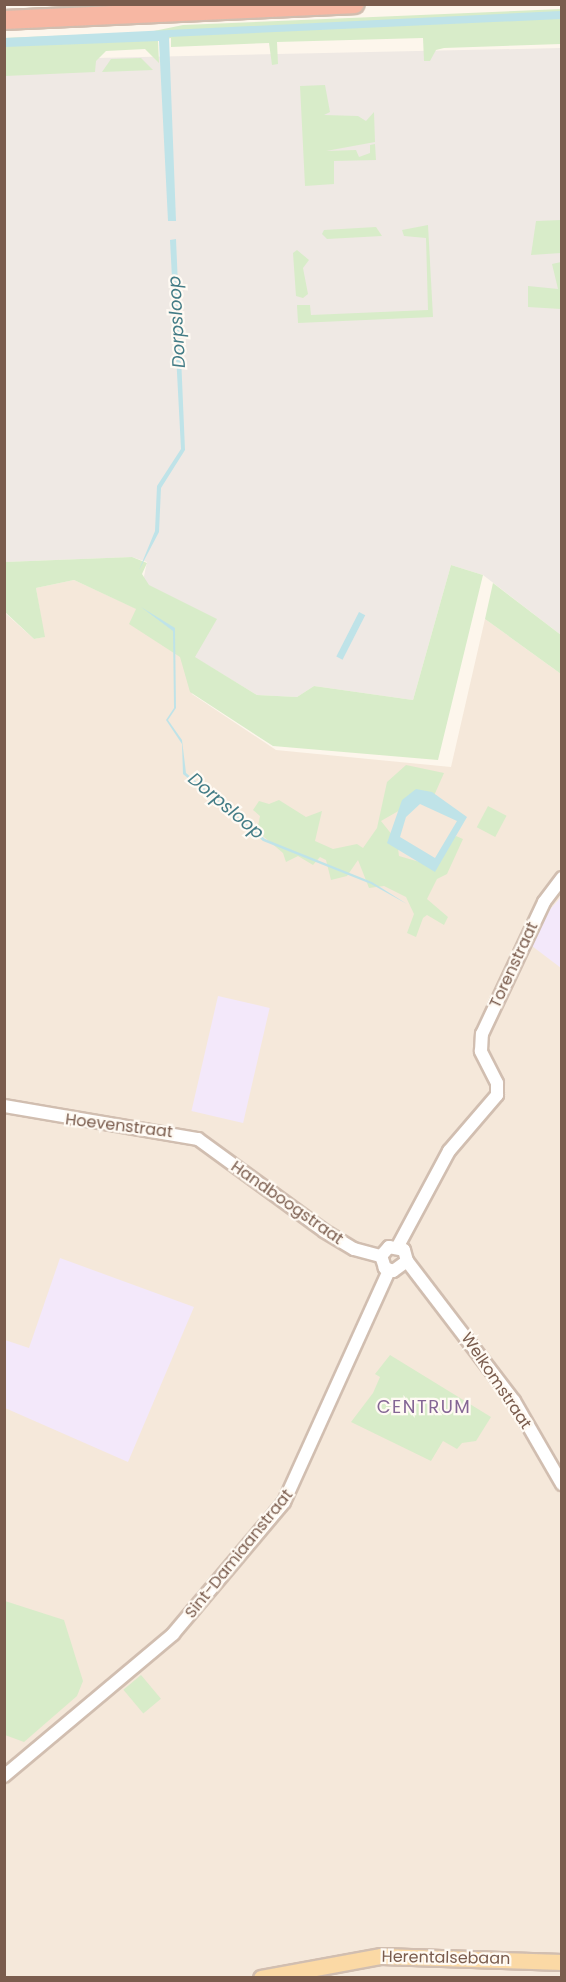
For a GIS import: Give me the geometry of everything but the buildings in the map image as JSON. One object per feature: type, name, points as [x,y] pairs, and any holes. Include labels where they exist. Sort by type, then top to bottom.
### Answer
[{"type":"highway","points":[[4,20],[355,4]]},
{"type":"main road","name":"Herentalsebaan","points":[[261,1977],[381,1956],[561,1962]]},
{"type":"street","name":"Torenstraat","points":[[398,1246],[441,1163],[497,1095],[497,1083],[483,1057],[482,1034],[544,902],[561,878]]},
{"type":"street","name":"Hoevenstraat","points":[[4,1106],[198,1139]]},
{"type":"street","name":"Handboogstraat","points":[[198,1139],[324,1231],[354,1250],[381,1256]]},
{"type":"street","points":[[398,1246],[389,1246],[381,1256],[389,1270],[405,1265]]},
{"type":"street","name":"Welkomstraat","points":[[398,1246],[405,1265],[424,1282],[514,1401],[561,1484]]},
{"type":"street","name":"Sint-Damiaanstraat","points":[[4,1776],[173,1634],[284,1502],[389,1270]]},
{"type":"shaded area","points":[[561,48],[561,635],[483,575],[451,565],[413,700],[314,686],[297,697],[257,695],[194,657],[143,581],[147,562],[132,557],[5,562],[4,60]]},
{"type":"shaded area","points":[[74,580],[137,609],[179,640],[192,694],[276,750],[451,767],[485,619],[561,674],[561,1977],[5,1977],[4,612],[34,639],[44,637],[36,588]]},
{"type":"shaded area","points":[[561,897],[561,968],[532,946],[546,914]]},
{"type":"shaded area","points":[[218,996],[270,1008],[243,1123],[191,1111]]},
{"type":"shaded area","points":[[60,1258],[194,1307],[128,1462],[5,1408],[5,1340],[29,1348]]},
{"type":"green space","points":[[561,9],[561,44],[444,48],[436,50],[430,61],[424,61],[423,38],[277,42],[278,64],[272,65],[269,43],[171,47],[171,38],[158,41],[159,63],[145,49],[106,51],[96,61],[95,72],[5,76],[4,38],[149,32],[183,25]]},
{"type":"green space","points":[[141,58],[153,70],[102,72],[111,59]]},
{"type":"green space","points":[[325,85],[330,112],[324,115],[358,116],[366,121],[374,112],[375,142],[326,151],[356,150],[359,157],[370,153],[370,145],[375,144],[376,160],[334,161],[334,184],[305,186],[300,86]]},
{"type":"green space","points":[[561,220],[561,253],[531,255],[536,221]]},
{"type":"green space","points":[[428,225],[433,317],[298,323],[297,305],[310,305],[311,315],[428,310],[426,238],[404,236],[402,230]]},
{"type":"green space","points":[[376,227],[382,236],[327,239],[322,234],[324,230]]},
{"type":"green space","points":[[297,250],[309,260],[303,268],[308,294],[303,298],[296,296],[293,253]]},
{"type":"green space","points":[[561,262],[561,309],[528,307],[528,286],[558,289],[552,264]]},
{"type":"green space","points":[[132,557],[147,563],[142,574],[149,585],[217,619],[195,657],[257,695],[297,697],[314,686],[413,700],[451,565],[483,575],[438,760],[273,746],[190,692],[180,657],[129,624],[136,609],[74,580],[36,588],[45,637],[34,639],[5,612],[5,562]]},
{"type":"green space","points":[[493,583],[561,635],[561,674],[485,619]]},
{"type":"green space","points":[[406,765],[444,773],[433,798],[421,798],[381,821],[397,841],[399,856],[430,865],[456,836],[463,839],[447,874],[437,879],[427,899],[448,917],[444,925],[427,915],[423,918],[416,937],[407,933],[414,914],[406,897],[384,886],[369,888],[358,860],[347,876],[331,880],[326,860],[320,857],[313,865],[298,856],[286,862],[283,853],[257,831],[260,816],[253,810],[259,801],[269,804],[279,800],[306,817],[322,811],[315,841],[333,849],[357,844],[363,848],[377,828],[387,782]]},
{"type":"green space","points":[[488,806],[507,816],[495,837],[477,827]]},
{"type":"green space","points":[[390,1355],[491,1417],[476,1441],[462,1443],[457,1449],[443,1441],[431,1461],[351,1422],[373,1393],[380,1377],[375,1374]]},
{"type":"green space","points":[[5,1601],[64,1620],[83,1681],[77,1696],[24,1742],[5,1735]]},
{"type":"green space","points":[[141,1675],[161,1699],[143,1714],[123,1690]]},
{"type":"water","points":[[561,11],[561,19],[169,37],[176,221],[168,221],[159,41],[5,47],[5,38]]},
{"type":"water","name":"Dorpsloop","points":[[176,239],[185,450],[161,488],[159,532],[139,570],[155,531],[157,486],[181,449],[170,240]]},
{"type":"water","points":[[141,607],[175,628],[176,708],[168,720],[182,740],[186,773],[265,839],[372,882],[407,904],[371,884],[263,841],[183,774],[182,744],[166,720],[174,708],[173,631]]},
{"type":"water","points":[[359,612],[365,615],[343,660],[336,657]]},
{"type":"water","points":[[416,789],[432,792],[467,817],[435,872],[387,843],[402,800]],"holes":[[[420,804],[457,821],[435,858],[400,837],[406,817]]]},
{"type":"district","name":"CENTRUM","points":[[424,1407]]}]
